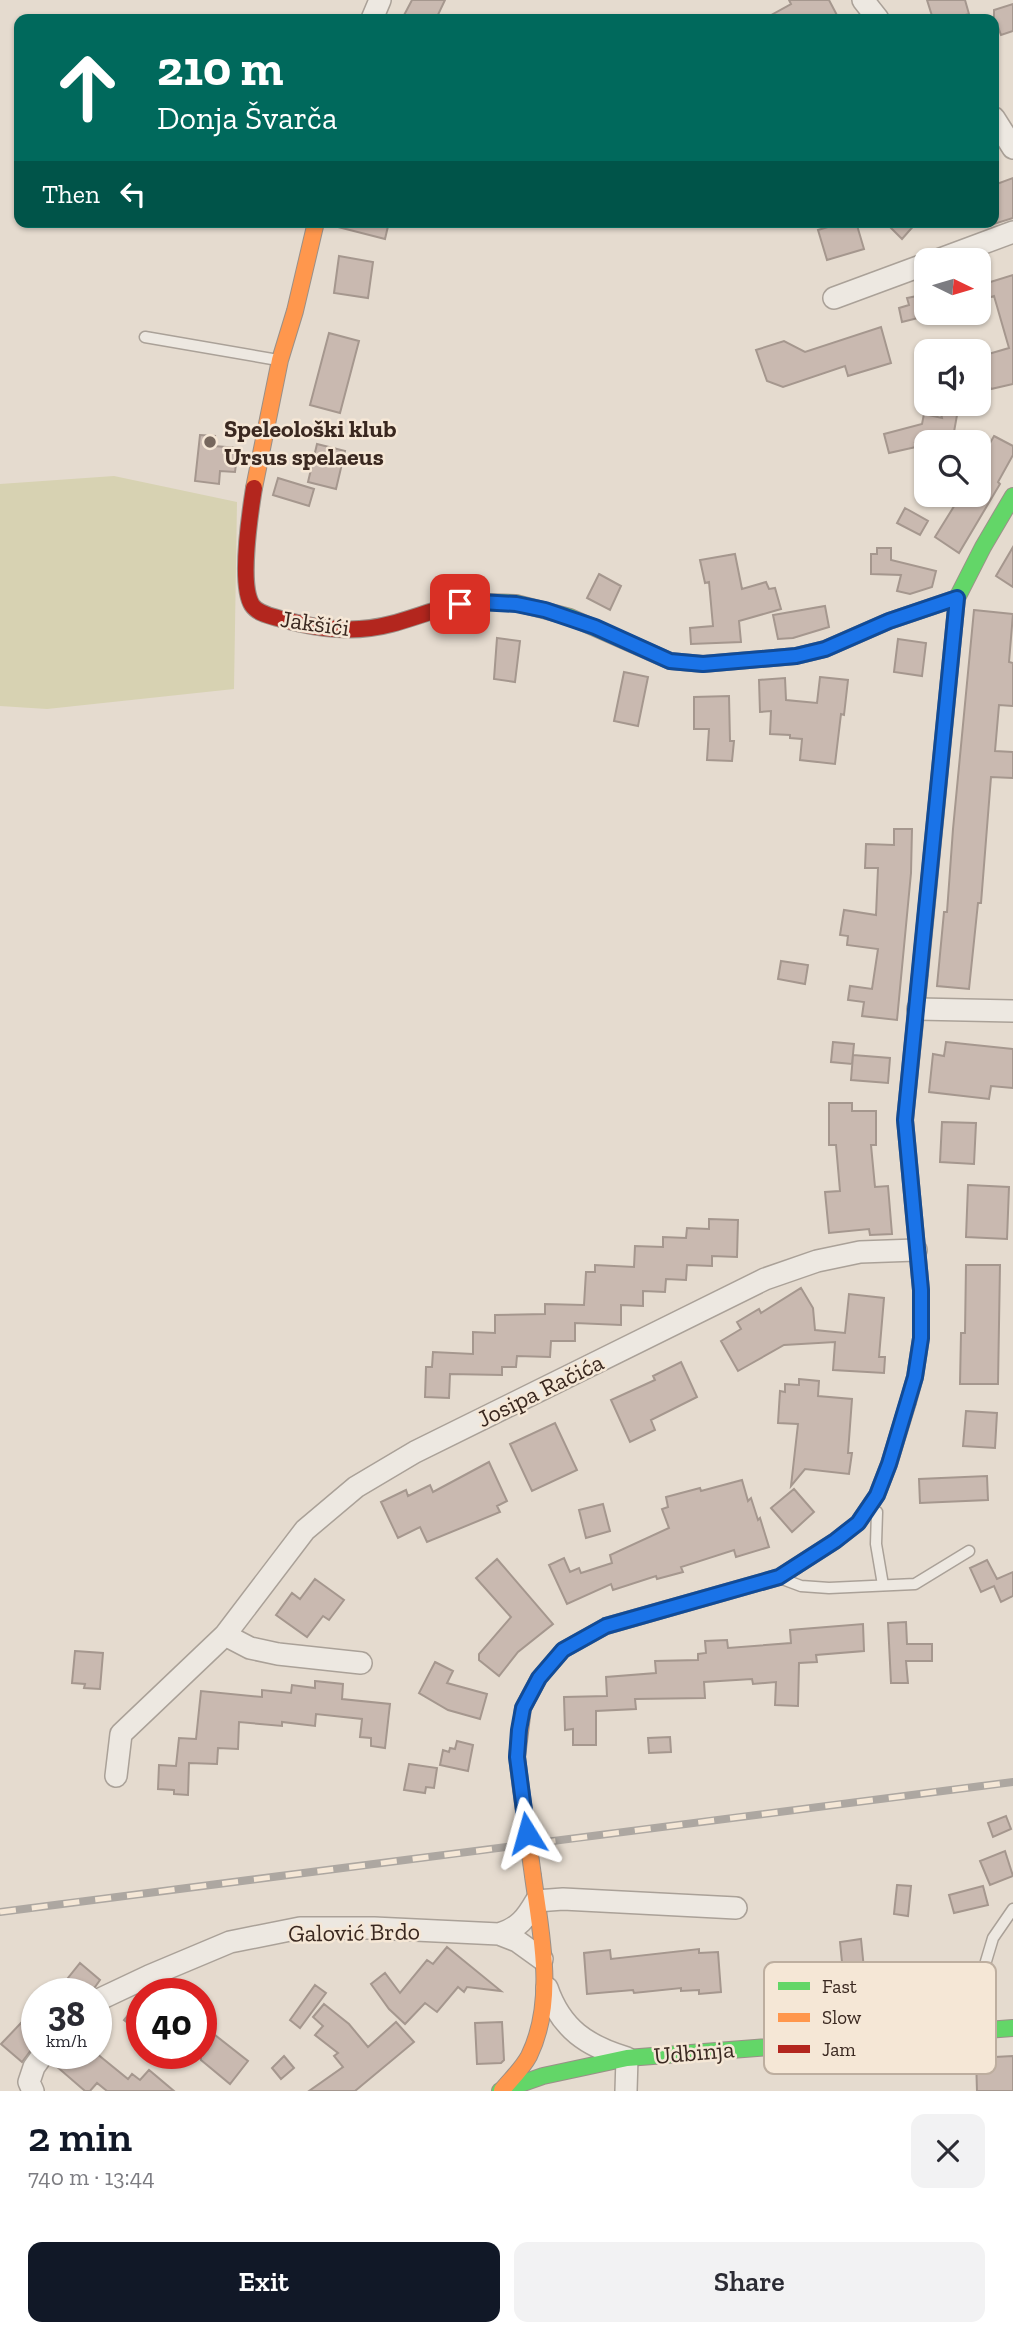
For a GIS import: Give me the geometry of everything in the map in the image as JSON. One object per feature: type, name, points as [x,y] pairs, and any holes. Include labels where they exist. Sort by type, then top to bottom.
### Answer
[{"type":"street","points":[[863,0],[874,14]]},
{"type":"street","points":[[999,126],[1013,148]]},
{"type":"street","name":"Jakšići","points":[[315,228],[298,301],[280,360],[252,501],[246,559],[249,596],[253,607],[266,615],[306,626],[361,630],[460,604],[516,604],[570,617],[670,661],[703,664],[796,656],[825,649],[889,621],[957,598]]},
{"type":"street","points":[[970,248],[1013,232]]},
{"type":"street","points":[[834,298],[914,268]]},
{"type":"street","points":[[957,598],[1013,496]]},
{"type":"street","name":"Udbinja","points":[[627,2058],[590,2044],[574,2032],[552,2003],[545,1983],[517,1757],[523,1708],[539,1678],[563,1650],[606,1626],[779,1577],[858,1523],[877,1495],[903,1421],[915,1377],[921,1338],[921,1290],[905,1120],[957,598]]},
{"type":"street","points":[[918,1009],[1013,1011]]},
{"type":"street","name":"Josipa Račića","points":[[116,1776],[121,1734],[225,1634],[304,1530],[356,1487],[415,1452],[765,1279],[817,1261],[860,1252],[916,1250]]},
{"type":"street","points":[[225,1634],[250,1648],[278,1654],[361,1663]]},
{"type":"street","points":[[499,1934],[514,1929],[524,1921],[536,1901],[563,1899],[736,1908]]},
{"type":"street","name":"Galović Brdo","points":[[112,1993],[230,1942],[300,1928],[342,1927],[499,1934],[517,1941],[542,1959]]},
{"type":"street","name":"Udbinja","points":[[501,2091],[528,2059],[538,2037],[545,1983]]},
{"type":"street","name":"Udbinja","points":[[501,2091],[543,2076],[627,2058],[764,2047]]},
{"type":"street","points":[[626,2091],[627,2058]]},
{"type":"street","points":[[33,2069],[29,2082],[33,2091]]},
{"type":"lane","points":[[145,337],[280,360]]},
{"type":"lane","points":[[877,1495],[876,1544],[883,1585]]},
{"type":"lane","points":[[779,1577],[801,1586],[829,1588],[915,1584],[969,1551]]},
{"type":"lane","points":[[986,1962],[993,1938],[1013,1909]]},
{"type":"shaded area","points":[[114,476],[237,502],[234,689],[47,709],[0,706],[0,484]]},
{"type":"building","points":[[412,0],[445,0],[438,14],[405,14]]},
{"type":"building","points":[[789,0],[829,0],[836,14],[773,14],[791,4]]},
{"type":"building","points":[[927,0],[965,0],[969,14],[931,14]]},
{"type":"building","points":[[1013,4],[1013,31],[1001,35],[999,14],[994,14],[994,10]]},
{"type":"building","points":[[1013,178],[1013,218],[999,222],[999,183]]},
{"type":"building","points":[[342,228],[388,228],[385,239]]},
{"type":"building","points":[[858,228],[864,249],[827,260],[818,230]]},
{"type":"building","points":[[891,228],[912,228],[902,239]]},
{"type":"building","points":[[339,256],[373,262],[368,298],[334,293]]},
{"type":"building","points":[[1013,275],[1013,384],[991,389],[991,353],[1009,348],[994,296],[991,297],[991,282]]},
{"type":"building","points":[[914,297],[914,319],[902,322],[899,308],[909,305],[907,298]]},
{"type":"building","points":[[881,327],[891,363],[848,376],[845,366],[783,387],[767,381],[756,350],[784,341],[805,352]]},
{"type":"building","points":[[329,333],[359,341],[340,413],[310,405]]},
{"type":"building","points":[[924,416],[957,416],[954,430],[914,430],[914,447],[889,453],[884,434],[922,424]]},
{"type":"building","points":[[200,435],[215,436],[214,446],[238,448],[235,472],[220,471],[219,484],[195,481]]},
{"type":"building","points":[[994,436],[1013,446],[1013,455],[991,499],[991,441]]},
{"type":"building","points":[[317,444],[345,451],[336,489],[308,482]]},
{"type":"building","points":[[278,478],[314,489],[309,506],[273,495]]},
{"type":"building","points":[[954,507],[986,507],[959,553],[935,537]]},
{"type":"building","points":[[905,508],[928,521],[920,535],[897,523]]},
{"type":"building","points":[[1013,547],[1013,587],[996,576]]},
{"type":"building","points":[[877,548],[891,548],[891,560],[936,571],[932,587],[910,594],[897,591],[901,575],[871,574],[871,554],[877,554]]},
{"type":"building","points":[[735,554],[742,589],[766,582],[769,589],[775,588],[781,609],[739,621],[741,642],[691,644],[690,628],[713,626],[709,582],[705,583],[700,560]]},
{"type":"building","points":[[599,574],[621,586],[610,610],[587,598]]},
{"type":"building","points":[[825,606],[829,627],[793,638],[778,639],[773,615]]},
{"type":"building","points":[[974,610],[1013,614],[1009,662],[1013,663],[1013,706],[999,705],[995,751],[1013,752],[1013,778],[991,777],[981,903],[978,903],[969,989],[937,986],[944,912],[947,912]]},
{"type":"building","points":[[497,638],[520,641],[515,682],[494,679]]},
{"type":"building","points":[[898,639],[926,643],[922,676],[894,672]]},
{"type":"building","points":[[624,672],[648,677],[638,726],[614,721]]},
{"type":"building","points":[[820,677],[848,680],[835,764],[800,760],[802,739],[770,734],[771,711],[760,712],[759,680],[785,678],[786,700],[817,703]]},
{"type":"building","points":[[729,696],[730,741],[734,741],[732,761],[707,760],[709,729],[694,729],[694,697]]},
{"type":"building","points":[[894,829],[912,829],[911,873],[897,1020],[862,1016],[864,1002],[848,1000],[850,986],[872,989],[878,949],[847,945],[848,936],[840,935],[844,910],[876,915],[878,868],[865,868],[866,844],[894,845]]},
{"type":"building","points":[[781,961],[808,965],[805,984],[778,979]]},
{"type":"building","points":[[833,1042],[854,1044],[852,1064],[831,1062]]},
{"type":"building","points":[[946,1042],[1013,1049],[1013,1088],[991,1086],[989,1099],[929,1092],[933,1054],[944,1056]]},
{"type":"building","points":[[853,1055],[890,1058],[888,1083],[851,1080]]},
{"type":"building","points":[[829,1103],[852,1103],[852,1111],[876,1111],[876,1145],[871,1145],[875,1187],[888,1186],[892,1234],[870,1235],[869,1229],[829,1233],[825,1192],[840,1191],[836,1145],[829,1145]]},
{"type":"building","points":[[942,1122],[976,1123],[974,1164],[940,1162]]},
{"type":"building","points":[[968,1185],[1009,1187],[1007,1239],[966,1237]]},
{"type":"building","points":[[709,1219],[738,1220],[737,1257],[712,1256],[712,1266],[687,1265],[686,1280],[666,1279],[665,1292],[643,1291],[643,1306],[621,1305],[621,1325],[575,1323],[575,1341],[551,1341],[550,1357],[517,1356],[516,1367],[502,1367],[502,1375],[450,1374],[449,1398],[425,1397],[426,1367],[432,1367],[433,1352],[473,1354],[473,1332],[495,1333],[495,1315],[545,1314],[545,1304],[584,1305],[586,1272],[595,1272],[595,1265],[634,1267],[635,1246],[663,1247],[663,1237],[686,1238],[687,1228],[709,1229]]},
{"type":"building","points":[[966,1265],[1000,1265],[998,1384],[960,1384],[961,1333],[965,1333]]},
{"type":"building","points":[[801,1288],[813,1308],[815,1330],[845,1333],[849,1294],[884,1298],[879,1357],[885,1357],[884,1373],[833,1370],[835,1342],[784,1345],[738,1371],[721,1341],[741,1329],[737,1322],[759,1309],[761,1313]]},
{"type":"building","points":[[681,1362],[697,1397],[651,1420],[655,1430],[630,1442],[611,1400],[655,1380],[653,1376]]},
{"type":"building","points":[[799,1379],[819,1381],[818,1396],[852,1399],[848,1453],[852,1453],[849,1474],[805,1469],[791,1486],[798,1424],[778,1423],[780,1391],[785,1392],[785,1384],[799,1385]]},
{"type":"building","points":[[966,1411],[997,1413],[995,1448],[963,1446]]},
{"type":"building","points":[[555,1423],[577,1470],[532,1491],[510,1444]]},
{"type":"building","points":[[489,1462],[507,1501],[497,1506],[500,1512],[427,1542],[420,1527],[398,1538],[381,1502],[406,1490],[408,1496],[430,1485],[433,1492]]},
{"type":"building","points":[[987,1476],[988,1500],[920,1503],[919,1479]]},
{"type":"building","points":[[742,1480],[748,1501],[751,1498],[758,1520],[760,1518],[769,1547],[736,1557],[734,1550],[681,1567],[683,1572],[657,1579],[656,1576],[613,1590],[611,1584],[567,1604],[549,1565],[564,1558],[570,1572],[579,1568],[581,1573],[612,1563],[610,1555],[669,1528],[662,1509],[668,1507],[666,1497]]},
{"type":"building","points":[[794,1489],[814,1512],[792,1532],[771,1508]]},
{"type":"building","points":[[603,1504],[610,1531],[586,1538],[579,1510]]},
{"type":"building","points":[[497,1559],[553,1624],[518,1652],[499,1676],[479,1660],[479,1654],[511,1617],[476,1578]]},
{"type":"building","points":[[987,1560],[997,1579],[1013,1572],[1013,1596],[1001,1602],[994,1586],[981,1592],[970,1568]]},
{"type":"building","points":[[315,1579],[344,1600],[329,1620],[323,1616],[307,1637],[276,1615],[292,1593],[300,1599]]},
{"type":"building","points":[[906,1622],[907,1644],[932,1644],[932,1661],[906,1661],[908,1683],[891,1683],[888,1623]]},
{"type":"building","points":[[863,1624],[864,1651],[816,1655],[817,1662],[799,1663],[798,1706],[775,1705],[776,1682],[753,1684],[752,1679],[704,1682],[705,1698],[635,1699],[636,1709],[596,1711],[596,1745],[573,1745],[573,1729],[565,1730],[564,1697],[607,1696],[606,1677],[656,1673],[655,1661],[698,1660],[698,1654],[706,1653],[705,1641],[727,1640],[728,1648],[791,1643],[790,1630]]},
{"type":"building","points":[[75,1651],[103,1653],[100,1689],[84,1688],[85,1684],[72,1683]]},
{"type":"building","points":[[435,1662],[453,1671],[447,1683],[487,1694],[480,1719],[448,1710],[419,1693]]},
{"type":"building","points":[[315,1681],[343,1684],[342,1699],[390,1704],[385,1748],[371,1746],[371,1738],[360,1737],[362,1719],[316,1714],[315,1726],[282,1722],[282,1726],[239,1722],[238,1749],[218,1748],[217,1764],[189,1763],[188,1795],[174,1794],[174,1790],[158,1789],[159,1765],[176,1766],[179,1738],[196,1739],[201,1691],[262,1697],[262,1690],[291,1693],[292,1685],[315,1688]]},
{"type":"building","points":[[670,1737],[671,1752],[649,1753],[648,1738]]},
{"type":"building","points":[[457,1741],[473,1745],[468,1771],[440,1765],[443,1750],[449,1752],[450,1748],[455,1749]]},
{"type":"building","points":[[409,1764],[437,1768],[434,1788],[426,1787],[425,1793],[404,1790]]},
{"type":"building","points":[[1006,1816],[1011,1829],[993,1837],[988,1823]]},
{"type":"building","points":[[1005,1851],[1013,1876],[990,1885],[980,1861]]},
{"type":"building","points":[[897,1885],[911,1886],[908,1916],[894,1914]]},
{"type":"building","points":[[983,1886],[988,1905],[954,1913],[949,1895]]},
{"type":"building","points":[[861,1939],[863,1962],[842,1962],[840,1942]]},
{"type":"building","points":[[447,1947],[501,1991],[467,1987],[464,1992],[458,1987],[437,2012],[425,2003],[405,2024],[389,2009],[371,1984],[385,1973],[400,1993],[427,1960],[433,1964]]},
{"type":"building","points":[[699,1949],[699,1953],[718,1952],[721,1992],[699,1994],[699,1990],[681,1991],[681,1988],[587,1994],[584,1953],[610,1950],[611,1959]]},
{"type":"building","points":[[80,1963],[98,1978],[68,1978]]},
{"type":"building","points":[[315,1985],[326,1993],[300,2028],[290,2020]]},
{"type":"building","points":[[324,2004],[349,2024],[368,2047],[396,2022],[414,2042],[355,2091],[309,2091],[343,2067],[334,2056],[338,2053],[315,2035],[323,2026],[313,2017]]},
{"type":"building","points":[[502,2022],[504,2060],[501,2063],[477,2064],[475,2023]]},
{"type":"building","points":[[21,2023],[21,2061],[1,2044]]},
{"type":"building","points":[[217,2037],[248,2061],[230,2084],[212,2069],[217,2069]]},
{"type":"building","points":[[284,2056],[294,2068],[281,2079],[272,2068]]},
{"type":"building","points":[[1013,2056],[1013,2091],[977,2091],[976,2074],[996,2074],[996,2057]]},
{"type":"building","points":[[112,2066],[128,2079],[132,2074],[140,2080],[149,2070],[174,2091],[107,2091],[97,2083],[90,2091],[85,2091],[59,2069],[112,2069]]},
{"type":"railway","points":[[0,1912],[1013,1782]]},
{"type":"traffic: fast","points":[[920,973],[957,598],[1013,496]]},
{"type":"traffic: fast","points":[[485,602],[516,603],[570,617],[670,661],[703,664],[796,656],[825,649],[889,621],[957,598]]},
{"type":"traffic: fast","points":[[996,2029],[1013,2028]]},
{"type":"traffic: fast","points":[[500,2091],[543,2076],[627,2058],[764,2047]]},
{"type":"traffic: slow","points":[[254,488],[280,360],[315,228]]},
{"type":"traffic: slow","points":[[521,1789],[517,1757],[523,1708],[539,1678],[563,1650],[606,1626],[779,1577],[835,1541],[858,1523],[877,1495],[908,1402]]},
{"type":"traffic: slow","points":[[521,1789],[533,1876]]},
{"type":"traffic: slow","points":[[502,2090],[529,2056],[542,2013],[544,1967],[533,1876]]},
{"type":"traffic: jam","points":[[254,488],[246,582],[252,605],[261,613],[322,628],[363,629],[391,624],[449,606],[485,602]]},
{"type":"traffic: jam","points":[[908,1402],[921,1338],[921,1290],[905,1120],[920,973]]},
{"type":"place","name":"Speleološki klub Ursus spelaeus","points":[[210,442]]},
{"type":"route","points":[[460,604],[516,604],[545,610],[595,627],[670,661],[703,664],[796,656],[825,649],[889,621],[957,598],[905,1120],[921,1290],[921,1338],[915,1377],[889,1464],[877,1495],[858,1523],[779,1577],[606,1626],[563,1650],[539,1678],[523,1708],[517,1757],[527,1833]]}]
